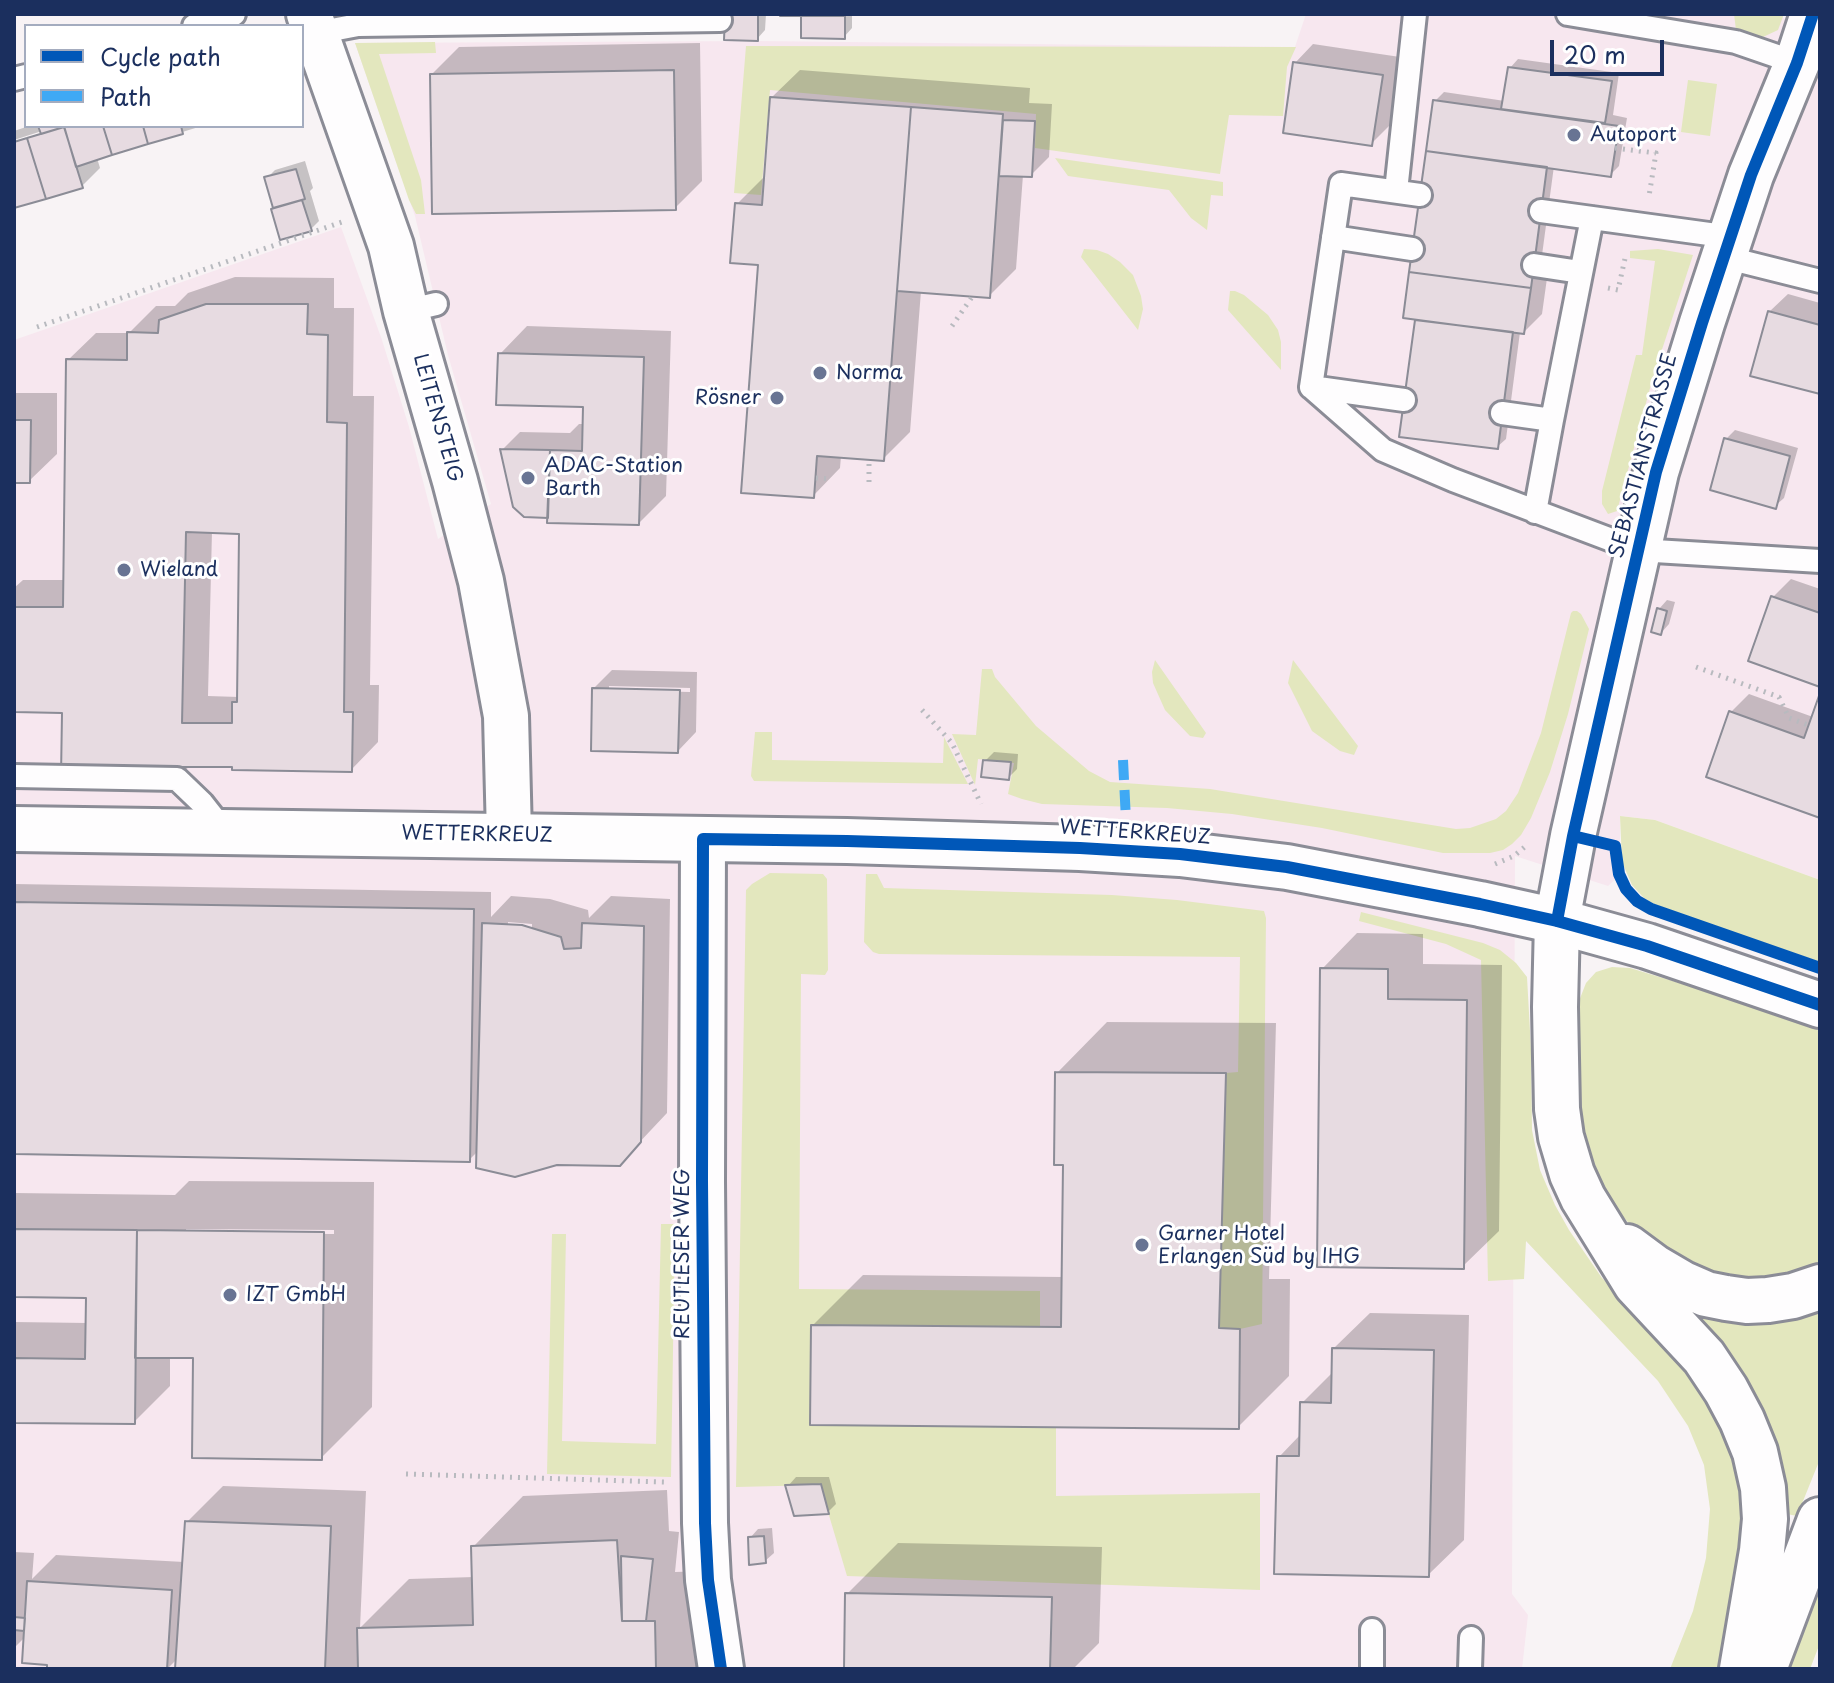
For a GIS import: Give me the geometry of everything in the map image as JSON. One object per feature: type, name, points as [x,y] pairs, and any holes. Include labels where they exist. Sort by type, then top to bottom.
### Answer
[{"type":"main road","name":"SEBASTIANSTRASSE","points":[[1742,1669],[1765,1519],[1763,1488],[1755,1452],[1726,1390],[1704,1357],[1636,1284],[1598,1224],[1572,1174],[1557,1109],[1557,921],[1573,836],[1656,472],[1751,175],[1797,63],[1813,14]]},
{"type":"main road","name":"LEITENSTEIG","points":[[313,24],[391,246],[421,307],[455,481],[481,581],[506,716],[509,835]]},
{"type":"main road","name":"WETTERKREUZ","points":[[14,829],[703,839],[1064,847],[1180,854],[1287,867],[1557,921],[1647,946],[1820,1005]]},
{"type":"main road","name":"REUTLESER WEG","points":[[703,839],[705,1483],[708,1580],[721,1669]]},
{"type":"main road","points":[[1598,1224],[1661,1272],[1706,1294],[1747,1301],[1768,1300],[1820,1287]]},
{"type":"main road","points":[[1764,1669],[1820,1520]]},
{"type":"lane","points":[[201,24],[234,14]]},
{"type":"lane","points":[[1396,191],[1415,14]]},
{"type":"lane","points":[[1568,14],[1736,42],[1797,63]]},
{"type":"lane","points":[[313,24],[720,20]]},
{"type":"lane","points":[[1311,387],[1341,184],[1420,195]]},
{"type":"lane","points":[[1541,211],[1592,218],[1727,247],[1820,281]]},
{"type":"lane","points":[[1535,512],[1592,218]]},
{"type":"lane","points":[[1333,237],[1412,249]]},
{"type":"lane","points":[[1534,265],[1580,272]]},
{"type":"lane","points":[[1311,387],[1404,400]]},
{"type":"lane","points":[[1311,387],[1383,450],[1638,550],[1820,561]]},
{"type":"lane","points":[[1502,413],[1552,420]]},
{"type":"lane","points":[[14,776],[177,779],[202,803],[225,832]]},
{"type":"lane","points":[[1372,1630],[1372,1669]]},
{"type":"lane","points":[[1470,1669],[1471,1638]]},
{"type":"path","points":[[1615,148],[1656,153],[1646,205]]},
{"type":"path","points":[[37,327],[379,209]]},
{"type":"path","points":[[952,326],[972,297]]},
{"type":"path","points":[[869,460],[869,482]]},
{"type":"path","points":[[816,478],[831,479]]},
{"type":"path","points":[[1696,667],[1779,697],[1789,718],[1808,725]]},
{"type":"path","points":[[922,710],[952,743],[981,804]]},
{"type":"path","points":[[406,1474],[705,1483]]},
{"type":"shaded area","points":[[1306,14],[1780,14],[1820,59],[1820,880],[1655,820],[1620,816],[1620,846],[1625,870],[1608,886],[1515,856],[1512,1594],[1528,1615],[1522,1669],[14,1669],[14,340],[341,227],[382,340],[409,427],[438,539],[491,504],[448,355],[415,216],[355,43],[758,41],[1295,47]]},
{"type":"green space","points":[[1734,14],[1784,14],[1778,30],[1763,37],[1736,30]]},
{"type":"green space","points":[[435,42],[436,53],[379,54],[421,180],[425,214],[416,214],[355,43]]},
{"type":"green space","points":[[746,46],[1296,47],[1287,67],[1283,116],[1229,115],[1220,174],[1035,148],[1036,114],[770,90],[761,195],[734,193]]},
{"type":"green space","points":[[1688,80],[1717,84],[1710,136],[1681,132]]},
{"type":"green space","points":[[1055,158],[1223,182],[1223,196],[1211,195],[1207,230],[1191,218],[1169,190],[1068,176]]},
{"type":"green space","points":[[1084,249],[1108,254],[1133,275],[1143,309],[1138,330],[1081,257]]},
{"type":"green space","points":[[1658,249],[1693,255],[1653,377],[1617,511],[1608,514],[1602,504],[1602,491],[1636,355],[1642,355],[1655,261],[1630,258],[1630,251]]},
{"type":"green space","points":[[1230,291],[1244,295],[1268,315],[1278,330],[1281,370],[1228,310]]},
{"type":"green space","points":[[1573,611],[1581,614],[1589,629],[1550,772],[1521,835],[1503,850],[1490,853],[1443,853],[1322,828],[1232,814],[1167,808],[1042,804],[1008,794],[1014,763],[978,759],[975,785],[952,734],[976,735],[982,669],[992,669],[995,677],[1036,726],[1089,771],[1110,782],[1210,789],[1456,829],[1470,828],[1496,819],[1506,811],[1518,793],[1541,733]]},
{"type":"green space","points":[[1155,660],[1206,733],[1203,738],[1190,736],[1165,710],[1153,683]]},
{"type":"green space","points":[[1293,660],[1358,746],[1354,755],[1340,751],[1312,731],[1288,683]]},
{"type":"green space","points":[[755,732],[772,732],[772,760],[943,763],[944,737],[968,784],[754,781],[751,776]]},
{"type":"green space","points":[[1620,816],[1655,820],[1820,880],[1820,962],[1644,898],[1632,885],[1622,862]]},
{"type":"green space","points":[[770,873],[823,874],[827,879],[828,970],[825,975],[801,974],[799,1289],[1040,1291],[1040,1327],[811,1325],[810,1424],[1056,1427],[1056,1496],[1260,1493],[1260,1590],[847,1576],[820,1485],[736,1487],[746,890]]},
{"type":"green space","points":[[866,874],[877,874],[884,888],[1112,895],[1264,911],[1262,1324],[1240,1329],[1219,1328],[1226,1073],[1238,1072],[1240,957],[879,954],[864,942]]},
{"type":"green space","points":[[1361,912],[1483,943],[1500,950],[1527,977],[1532,1130],[1540,1170],[1555,1205],[1602,1278],[1662,1336],[1713,1395],[1747,1477],[1744,1581],[1720,1669],[1670,1669],[1693,1611],[1706,1558],[1710,1509],[1704,1465],[1688,1426],[1658,1381],[1526,1241],[1524,1279],[1488,1281],[1481,960],[1446,944],[1359,921]]},
{"type":"green space","points":[[1612,967],[1630,968],[1729,998],[1820,1031],[1820,1271],[1738,1286],[1643,1240],[1614,1206],[1590,1152],[1580,1112],[1577,1009],[1586,983],[1596,972]]},
{"type":"green space","points":[[661,1224],[675,1224],[671,1477],[547,1474],[552,1234],[566,1234],[562,1441],[656,1444]]},
{"type":"green space","points":[[1820,1302],[1820,1459],[1797,1516],[1787,1514],[1783,1483],[1764,1418],[1751,1390],[1727,1354],[1693,1321],[1703,1307]]},
{"type":"green space","points":[[1820,1587],[1820,1643],[1810,1669],[1786,1669]]},
{"type":"building","points":[[725,14],[758,14],[758,41],[724,40]]},
{"type":"building","points":[[840,14],[840,16],[780,16]]},
{"type":"building","points":[[801,16],[845,16],[845,39],[801,38]]},
{"type":"building","points":[[1293,62],[1383,75],[1372,146],[1283,133]]},
{"type":"building","points":[[1508,67],[1612,81],[1605,123],[1501,109]]},
{"type":"building","points":[[674,70],[676,210],[432,214],[430,74]]},
{"type":"building","name":"Norma","points":[[770,97],[911,107],[884,461],[817,456],[814,498],[741,493],[758,265],[730,263],[735,203],[762,205]]},
{"type":"building","points":[[1433,100],[1619,126],[1611,177],[1426,151]]},
{"type":"building","points":[[911,107],[1003,114],[990,298],[897,291]]},
{"type":"building","points":[[1003,120],[1035,121],[1032,177],[999,176]]},
{"type":"building","points":[[39,128],[61,128],[41,134]]},
{"type":"building","points":[[64,128],[83,188],[46,199],[27,138]]},
{"type":"building","points":[[65,128],[104,128],[112,155],[76,167]]},
{"type":"building","points":[[104,128],[144,128],[148,144],[112,155]]},
{"type":"building","points":[[144,128],[182,128],[183,134],[148,144]]},
{"type":"building","points":[[27,138],[46,199],[14,208],[14,142]]},
{"type":"building","points":[[1426,151],[1547,167],[1531,288],[1409,272]]},
{"type":"building","points":[[296,169],[305,199],[273,208],[264,177]]},
{"type":"building","points":[[302,200],[312,231],[280,240],[271,209]]},
{"type":"building","points":[[1409,272],[1531,288],[1524,334],[1403,318]]},
{"type":"building","name":"Wieland","points":[[206,304],[308,304],[307,334],[328,335],[327,422],[347,423],[344,712],[353,712],[352,772],[181,767],[181,777],[61,776],[62,713],[14,712],[14,607],[63,607],[66,359],[127,360],[127,332],[158,333],[159,320]],"holes":[[[186,532],[239,534],[237,702],[232,702],[232,723],[182,723]]]},
{"type":"building","points":[[1768,311],[1820,325],[1820,394],[1750,376]]},
{"type":"building","points":[[1415,320],[1513,332],[1498,449],[1399,437]]},
{"type":"building","points":[[498,353],[644,357],[639,525],[547,523],[550,450],[582,451],[583,407],[496,405]]},
{"type":"building","points":[[14,420],[31,420],[30,483],[14,483]]},
{"type":"building","points":[[1724,438],[1790,456],[1776,509],[1710,490]]},
{"type":"building","name":"ADAC-Station Barth","points":[[500,449],[550,450],[548,518],[524,517],[513,507]]},
{"type":"building","points":[[1771,596],[1820,613],[1820,687],[1748,661]]},
{"type":"building","points":[[1657,608],[1667,611],[1661,635],[1651,632]]},
{"type":"building","points":[[592,688],[680,690],[678,753],[591,751]]},
{"type":"building","points":[[1820,693],[1820,818],[1706,777],[1729,711],[1804,738]]},
{"type":"building","points":[[983,760],[1011,762],[1009,780],[981,777]]},
{"type":"building","points":[[14,902],[474,909],[470,1162],[14,1154]]},
{"type":"building","points":[[482,923],[522,925],[561,937],[564,949],[581,948],[582,923],[644,926],[641,1142],[620,1166],[557,1165],[515,1177],[476,1168]]},
{"type":"building","points":[[1320,968],[1388,969],[1388,999],[1467,1000],[1464,1269],[1317,1267]]},
{"type":"building","name":"Garner Hotel Erlangen Süd by IHG","points":[[1055,1072],[1226,1073],[1219,1328],[1240,1329],[1239,1429],[810,1425],[811,1325],[1061,1327],[1063,1165],[1054,1165]]},
{"type":"building","points":[[14,1229],[137,1230],[135,1424],[14,1423],[14,1358],[85,1359],[86,1298],[14,1297]]},
{"type":"building","name":"IZT GmbH","points":[[137,1230],[324,1232],[322,1460],[192,1458],[193,1358],[135,1358]]},
{"type":"building","points":[[1332,1348],[1434,1350],[1429,1577],[1274,1574],[1277,1456],[1299,1456],[1300,1402],[1331,1403]]},
{"type":"building","points":[[821,1484],[829,1514],[794,1516],[785,1485]]},
{"type":"building","points":[[185,1521],[331,1526],[325,1669],[175,1669]]},
{"type":"building","points":[[764,1536],[766,1563],[749,1565],[748,1537]]},
{"type":"building","points":[[617,1540],[622,1621],[655,1621],[656,1669],[358,1669],[357,1628],[473,1625],[471,1546]]},
{"type":"building","points":[[621,1556],[653,1559],[646,1621],[622,1621]]},
{"type":"building","points":[[27,1581],[172,1590],[167,1669],[47,1669],[47,1665],[22,1663]]},
{"type":"building","points":[[845,1593],[1052,1597],[1050,1669],[844,1669]]},
{"type":"building","points":[[14,1617],[25,1618],[24,1631],[14,1630]]},
{"type":"marked path","points":[[1123,760],[1126,820]]},
{"type":"cycle path","points":[[1557,921],[1573,836],[1656,472],[1751,175],[1797,63],[1813,14]]},
{"type":"cycle path","points":[[1573,836],[1615,846],[1619,874],[1626,889],[1637,901],[1651,909],[1820,968]]},
{"type":"cycle path","points":[[721,1669],[708,1580],[705,1523],[703,839],[1080,848],[1180,854],[1287,867],[1557,921],[1647,946],[1820,1005]]},
{"type":"place","name":"Autoport","points":[[1574,135]]},
{"type":"place","name":"Norma","points":[[820,373]]},
{"type":"place","name":"Rösner","points":[[777,398]]},
{"type":"place","name":"ADAC-Station Barth","points":[[528,478]]},
{"type":"place","name":"Wieland","points":[[124,570]]},
{"type":"place","name":"Garner Hotel Erlangen Süd by IHG","points":[[1142,1245]]},
{"type":"place","name":"IZT GmbH","points":[[230,1295]]}]
